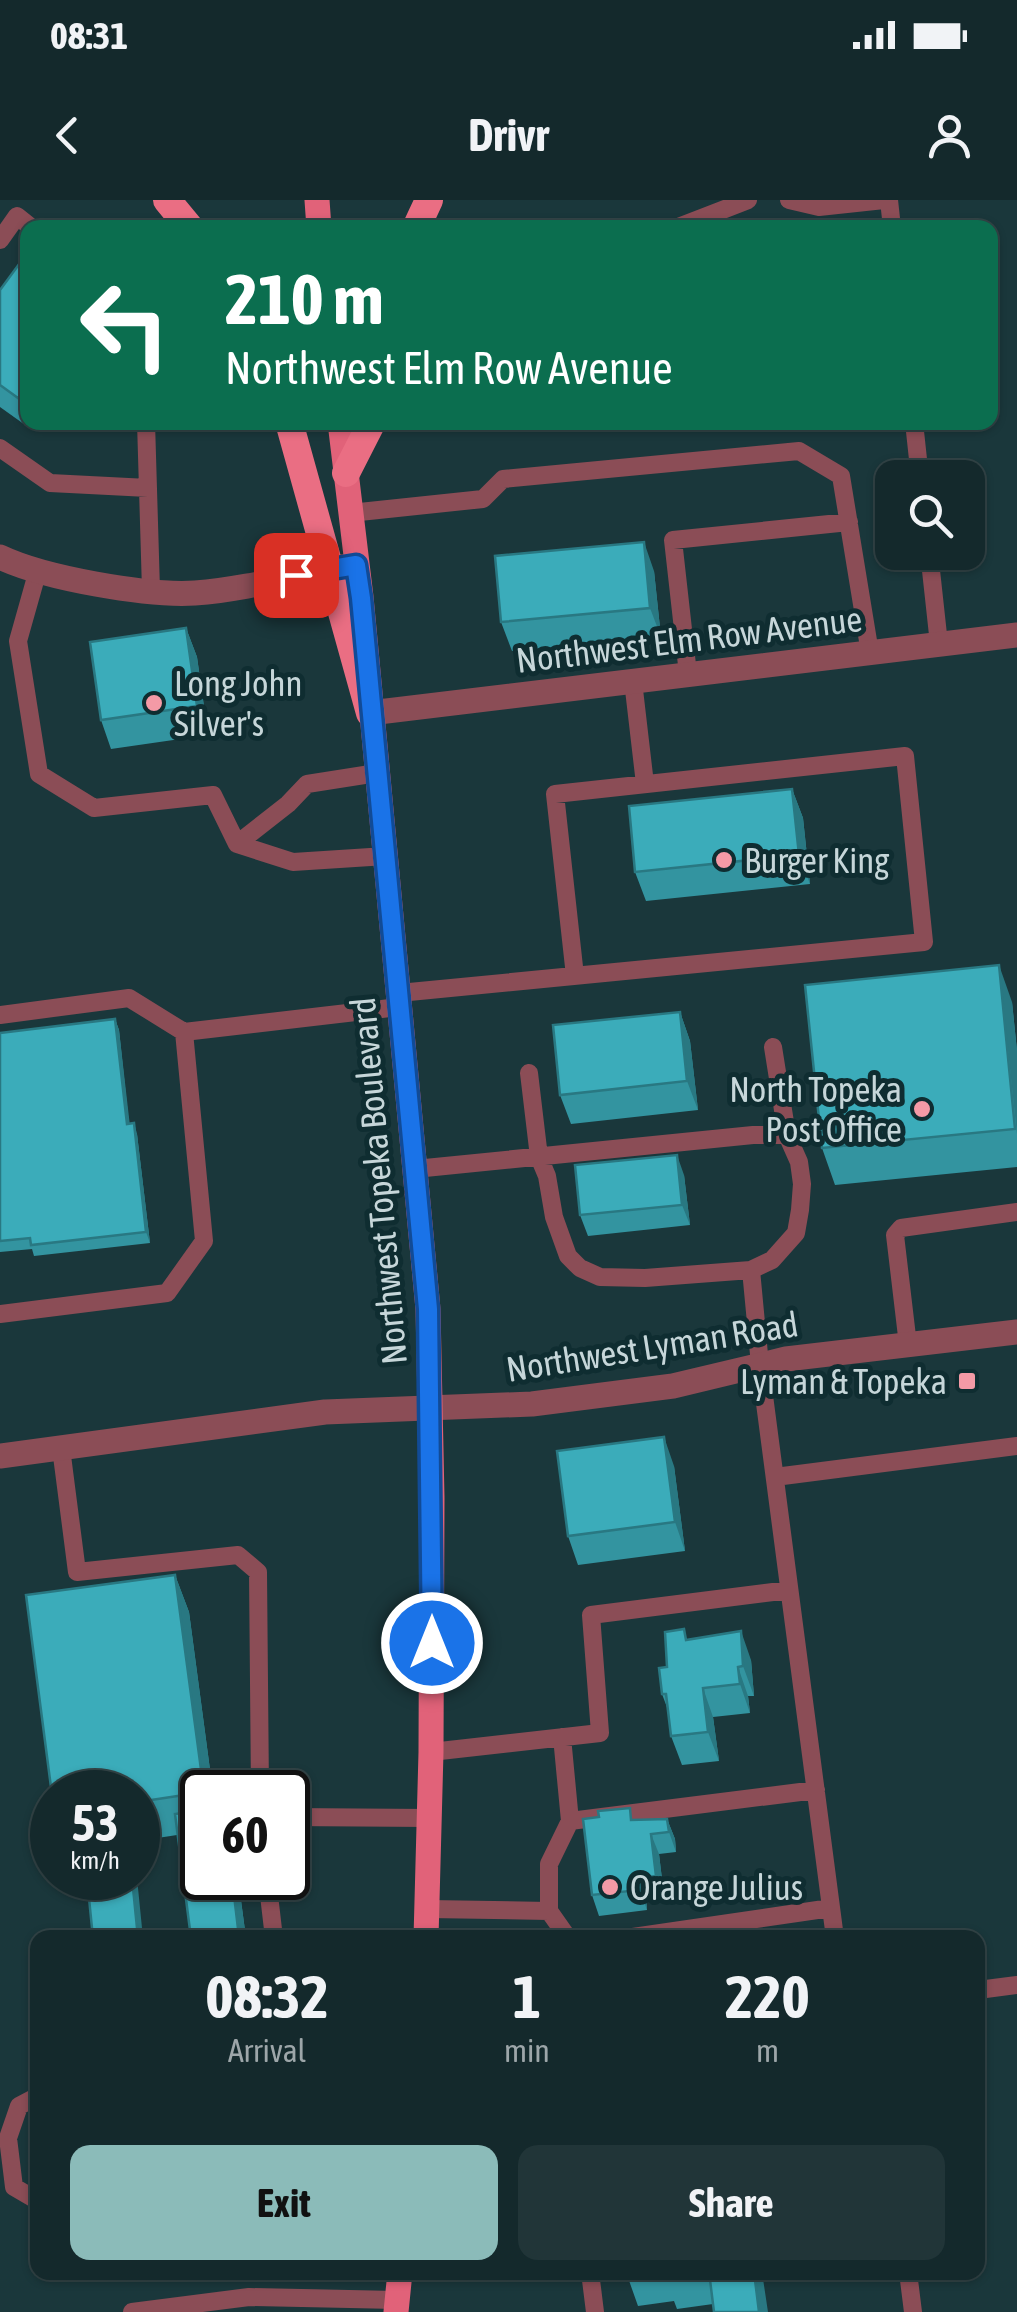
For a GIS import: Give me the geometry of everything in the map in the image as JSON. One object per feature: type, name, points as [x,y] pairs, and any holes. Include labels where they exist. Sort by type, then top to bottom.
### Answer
[{"type":"highway","points":[[167,200],[183,220]]},
{"type":"highway","points":[[291,430],[343,567],[370,713]]},
{"type":"highway","points":[[346,473],[368,430]]},
{"type":"main road","points":[[341,430],[350,513],[343,567]]},
{"type":"main road","name":"Northwest Topeka Boulevard","points":[[370,713],[428,1309],[431,1752],[427,1930]]},
{"type":"main road","points":[[396,2306],[399,2280]]},
{"type":"street","points":[[0,557],[38,570],[152,590],[194,593],[343,567]]},
{"type":"street","name":"Northwest Elm Row Avenue","points":[[370,713],[1017,635]]},
{"type":"street","name":"Northwest Lyman Road","points":[[0,1456],[325,1412],[532,1404],[673,1386],[760,1365],[1017,1332]]},
{"type":"lane","points":[[697,220],[748,200]]},
{"type":"lane","points":[[789,200],[818,207],[887,200]]},
{"type":"lane","points":[[0,240],[17,216],[22,220]]},
{"type":"lane","points":[[146,430],[152,590]]},
{"type":"lane","points":[[915,430],[918,460]]},
{"type":"lane","points":[[0,448],[50,483],[148,488]]},
{"type":"lane","points":[[350,513],[483,499],[503,480],[799,451],[841,476],[870,653]]},
{"type":"lane","points":[[688,674],[673,540],[848,522]]},
{"type":"lane","points":[[38,570],[18,641],[39,774],[94,808],[213,795],[237,844],[294,862],[386,856]]},
{"type":"lane","points":[[931,570],[940,644]]},
{"type":"lane","points":[[634,681],[645,784]]},
{"type":"lane","points":[[0,1015],[128,998],[184,1032],[576,976],[924,942],[905,756],[555,794],[576,976]]},
{"type":"lane","points":[[237,844],[288,804],[306,784],[377,773]]},
{"type":"lane","points":[[0,1314],[167,1292],[204,1241],[184,1032]]},
{"type":"lane","points":[[529,1074],[539,1157],[547,1176],[554,1217],[568,1256],[580,1268],[600,1277],[630,1278],[751,1270],[772,1260],[796,1233],[802,1184],[799,1162],[787,1136],[773,1047]]},
{"type":"lane","points":[[415,1169],[753,1135],[787,1136]]},
{"type":"lane","points":[[908,1344],[895,1235],[902,1228],[1017,1212]]},
{"type":"lane","points":[[751,1270],[834,1930]]},
{"type":"lane","points":[[775,1477],[1017,1446]]},
{"type":"lane","points":[[61,1448],[77,1572],[238,1555],[258,1572],[260,1770]]},
{"type":"lane","points":[[431,1752],[600,1733],[591,1616],[789,1590]]},
{"type":"lane","points":[[562,1737],[570,1821],[550,1864],[549,1911],[562,1930]]},
{"type":"lane","points":[[570,1821],[816,1790]]},
{"type":"lane","points":[[310,1817],[429,1818]]},
{"type":"lane","points":[[270,1900],[273,1930]]},
{"type":"lane","points":[[681,1930],[831,1908]]},
{"type":"lane","points":[[428,1909],[549,1911]]},
{"type":"lane","points":[[985,1989],[1017,1985]]},
{"type":"lane","points":[[30,2100],[19,2106],[8,2138],[14,2187],[30,2196]]},
{"type":"lane","points":[[591,2280],[594,2312]]},
{"type":"lane","points":[[909,2280],[913,2312]]},
{"type":"lane","points":[[132,2312],[249,2296],[396,2306]]},
{"type":"building","points":[[20,263],[18,398],[0,385],[0,290]]},
{"type":"building","points":[[644,542],[650,608],[501,622],[495,556]]},
{"type":"building","points":[[186,628],[197,706],[101,720],[90,642]]},
{"type":"building","points":[[792,789],[799,855],[635,872],[629,806]]},
{"type":"building","name":"North Topeka Post Office","points":[[999,965],[1015,1129],[822,1148],[805,985]]},
{"type":"building","points":[[680,1012],[687,1081],[560,1095],[553,1025]]},
{"type":"building","points":[[115,1019],[127,1124],[134,1123],[146,1232],[31,1245],[30,1238],[0,1241],[0,1033]]},
{"type":"building","points":[[677,1155],[682,1205],[580,1215],[575,1165]]},
{"type":"building","points":[[664,1437],[675,1522],[568,1536],[557,1451]]},
{"type":"building","points":[[175,1575],[201,1770],[180,1770],[180,1796],[160,1799],[160,1770],[49,1770],[26,1595]]},
{"type":"building","points":[[684,1629],[686,1640],[741,1631],[743,1666],[738,1667],[740,1684],[703,1688],[708,1732],[671,1736],[659,1668],[667,1667],[665,1632]]},
{"type":"building","points":[[630,1808],[631,1820],[667,1819],[669,1832],[651,1834],[656,1876],[639,1878],[640,1890],[592,1895],[583,1819],[599,1817],[598,1811]]},
{"type":"building","points":[[180,1813],[180,1853],[175,1814]]},
{"type":"building","points":[[89,1900],[134,1900],[137,1930],[92,1930]]},
{"type":"building","points":[[186,1900],[235,1900],[238,1930],[190,1930]]},
{"type":"building","points":[[710,2280],[755,2280],[759,2312],[714,2312]]},
{"type":"place","name":"Long John Silver's","points":[[154,703]]},
{"type":"place","name":"Burger King","points":[[724,860]]},
{"type":"place","name":"North Topeka Post Office","points":[[922,1109]]},
{"type":"place","name":"Lyman & Topeka","points":[[967,1381]]},
{"type":"place","name":"Orange Julius","points":[[610,1887]]},
{"type":"route","points":[[296,575],[356,565],[361,598],[428,1309],[432,1643]]}]
